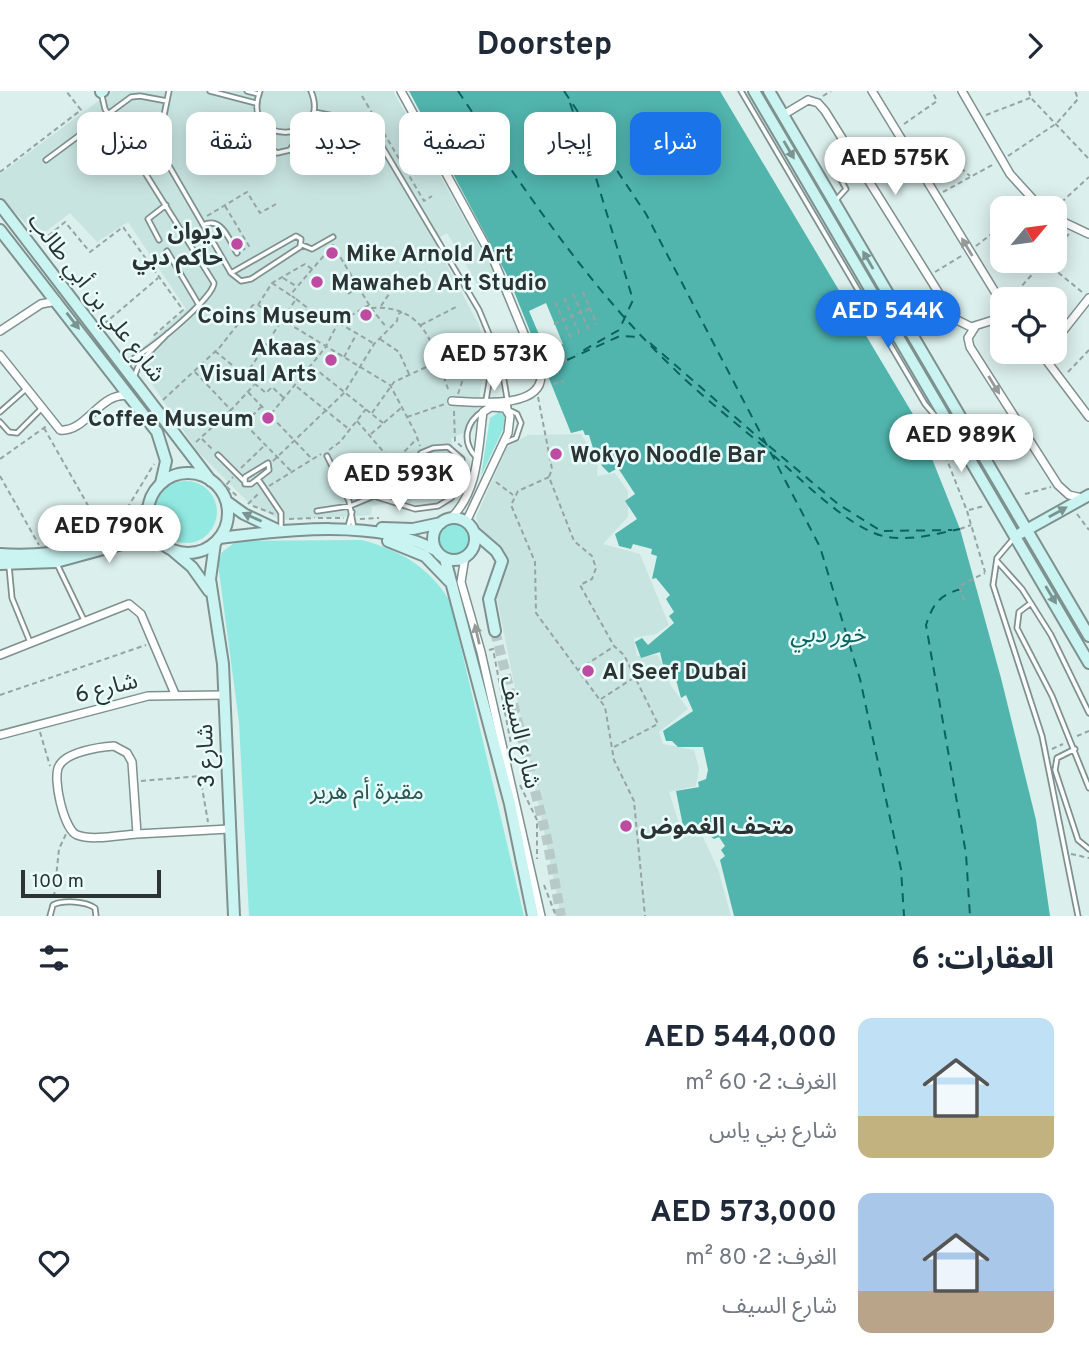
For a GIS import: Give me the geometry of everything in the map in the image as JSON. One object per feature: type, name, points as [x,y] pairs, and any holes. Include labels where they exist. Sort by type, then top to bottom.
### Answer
[{"type":"main road","points":[[754,91],[1089,663]]},
{"type":"main road","points":[[769,91],[1088,633]]},
{"type":"main road","name":"شارع علي بن أبي طالب","points":[[0,205],[135,377],[185,450],[212,481]]},
{"type":"main road","points":[[0,230],[132,397],[160,439],[166,461],[161,483],[148,507],[137,521],[107,538],[44,554],[0,554]]},
{"type":"main road","points":[[161,483],[180,474],[191,473],[212,481],[223,496],[244,514],[281,531]]},
{"type":"main road","points":[[217,541],[226,525],[223,496]]},
{"type":"main road","points":[[1015,537],[1085,500]]},
{"type":"main road","points":[[148,507],[150,527],[166,547]]},
{"type":"main road","points":[[441,555],[434,535],[446,521]]},
{"type":"main road","points":[[4,564],[56,562],[122,544],[166,547],[194,553],[217,541],[281,531],[413,529],[446,521],[466,522],[502,561],[489,599],[495,631]]},
{"type":"main road","points":[[355,531],[410,538],[441,555],[468,555],[491,548]]},
{"type":"main road","points":[[355,531],[425,556],[454,589]]},
{"type":"main road","points":[[468,555],[475,541],[474,532]]},
{"type":"main road","name":"شارع 3","points":[[217,541],[210,571],[224,695],[234,916]]},
{"type":"main road","name":"شارع 3","points":[[166,547],[192,567],[212,596]]},
{"type":"main road","name":"شارع السيف","points":[[441,555],[454,589],[510,804],[533,916]]},
{"type":"street","points":[[401,91],[494,261],[541,380],[537,390],[508,406],[483,412],[468,494],[446,521]]},
{"type":"street","points":[[808,100],[809,91]]},
{"type":"street","points":[[872,91],[991,287]]},
{"type":"street","points":[[962,91],[1002,160],[1029,196]]},
{"type":"street","points":[[783,115],[808,100],[818,103],[960,323],[976,326],[990,321]]},
{"type":"street","points":[[1068,225],[1089,234]]},
{"type":"street","points":[[37,306],[43,282]]},
{"type":"street","points":[[1067,326],[1089,298]]},
{"type":"street","points":[[0,331],[37,306],[58,301]]},
{"type":"street","points":[[976,326],[968,338],[970,347],[1058,485],[1069,495],[1085,500]]},
{"type":"street","points":[[0,355],[41,409],[48,425],[57,429],[66,431],[116,396],[132,397]]},
{"type":"street","points":[[1051,364],[1089,417]]},
{"type":"street","points":[[454,401],[508,406]]},
{"type":"street","points":[[466,522],[509,428],[508,406]]},
{"type":"street","name":"شارع السيف","points":[[468,555],[461,582],[481,652],[541,916]]},
{"type":"street","points":[[0,655],[129,604],[139,609],[175,694]]},
{"type":"street","name":"شارع 6","points":[[0,735],[135,699],[175,694],[224,695]]},
{"type":"street","points":[[137,834],[130,757],[114,746],[68,757],[56,772],[65,821],[70,830],[83,836],[137,834],[229,829]]},
{"type":"lane","points":[[169,91],[159,140],[160,152],[231,273],[238,280],[248,281],[302,245]]},
{"type":"lane","points":[[210,91],[256,103]]},
{"type":"lane","points":[[247,91],[259,92],[256,103],[258,112]]},
{"type":"lane","points":[[311,91],[314,112]]},
{"type":"lane","points":[[741,91],[925,404],[940,423],[958,438]]},
{"type":"lane","points":[[102,92],[108,112]]},
{"type":"lane","points":[[112,112],[134,96],[167,101]]},
{"type":"lane","points":[[46,160],[77,137]]},
{"type":"lane","points":[[911,156],[928,148]]},
{"type":"lane","points":[[385,149],[468,291],[490,337],[503,372],[508,406],[520,418],[521,428],[516,438],[503,444]]},
{"type":"lane","points":[[833,165],[846,189],[843,195],[834,201]]},
{"type":"lane","points":[[135,377],[140,362],[213,291],[215,283],[147,175]]},
{"type":"lane","points":[[159,240],[148,219],[166,205]]},
{"type":"lane","points":[[203,225],[212,222],[218,224],[237,253]]},
{"type":"lane","points":[[231,273],[290,237],[299,237],[302,245],[312,249],[333,237]]},
{"type":"lane","points":[[167,251],[198,305]]},
{"type":"lane","points":[[123,362],[137,358],[168,333]]},
{"type":"lane","points":[[476,458],[468,447],[468,426],[483,412],[491,377],[490,337]]},
{"type":"lane","points":[[0,412],[26,389]]},
{"type":"lane","points":[[0,422],[9,432],[15,433],[41,409]]},
{"type":"lane","points":[[421,453],[438,447],[457,452],[468,447]]},
{"type":"lane","points":[[317,511],[350,506],[374,496],[415,509],[445,502],[457,491],[463,476],[464,463],[457,452]]},
{"type":"lane","points":[[218,455],[244,482],[249,485],[269,470],[269,464],[263,464],[244,482]]},
{"type":"lane","points":[[327,456],[350,506],[355,531]]},
{"type":"lane","points":[[258,479],[281,513],[281,531]]},
{"type":"lane","points":[[1015,537],[997,558],[993,575],[995,594],[1042,736],[1078,916]]},
{"type":"lane","points":[[997,558],[1000,568],[1031,603],[1061,653],[1089,713]]},
{"type":"lane","points":[[56,562],[84,622]]},
{"type":"lane","points":[[4,564],[14,606],[31,644]]},
{"type":"lane","points":[[1031,603],[1019,611],[1017,628],[1052,696],[1089,788]]},
{"type":"lane","points":[[1075,749],[1057,758],[1055,770],[1077,840],[1089,849]]},
{"type":"lane","points":[[50,916],[53,905],[90,904],[95,908],[96,916]]},
{"type":"path","points":[[0,172],[81,110],[66,91]]},
{"type":"path","points":[[896,130],[937,101],[932,91]]},
{"type":"path","points":[[1029,91],[1031,98],[1088,157]]},
{"type":"path","points":[[936,196],[1002,160],[1057,123],[1078,99],[1075,91]]},
{"type":"path","points":[[362,96],[371,112]]},
{"type":"path","points":[[978,118],[1031,98]]},
{"type":"path","points":[[385,135],[424,201],[432,196]]},
{"type":"path","points":[[392,147],[399,143]]},
{"type":"path","points":[[928,148],[936,146],[971,177]]},
{"type":"path","points":[[868,179],[911,156]]},
{"type":"path","points":[[1068,196],[1089,177]]},
{"type":"path","points":[[200,220],[247,192],[260,213],[276,204]]},
{"type":"path","points":[[225,205],[249,246],[237,253]]},
{"type":"path","points":[[33,248],[65,222],[90,252],[123,227],[183,310],[145,342]]},
{"type":"path","points":[[1068,235],[1074,228]]},
{"type":"path","points":[[928,277],[969,252],[990,235]]},
{"type":"path","points":[[290,295],[333,245],[370,306],[388,329]]},
{"type":"path","points":[[1021,287],[1044,261],[1089,298]]},
{"type":"path","points":[[258,305],[272,283],[304,264],[312,269]]},
{"type":"path","points":[[98,330],[159,277]]},
{"type":"path","points":[[282,277],[298,287]]},
{"type":"path","points":[[272,283],[309,309]]},
{"type":"path","points":[[348,294],[358,287]]},
{"type":"path","points":[[899,313],[937,291]]},
{"type":"path","points":[[583,292],[597,325]]},
{"type":"path","points":[[380,307],[389,294]]},
{"type":"path","points":[[573,294],[589,330]]},
{"type":"path","points":[[564,298],[580,335]]},
{"type":"path","points":[[245,376],[296,299]]},
{"type":"path","points":[[555,302],[571,338]]},
{"type":"path","points":[[155,407],[215,351],[253,305],[258,305],[390,385],[418,438],[421,453]]},
{"type":"path","points":[[269,464],[327,412],[344,393],[374,344],[397,321],[398,314],[407,312],[370,306],[338,323],[326,348],[286,400],[271,414]]},
{"type":"path","points":[[421,325],[456,307]]},
{"type":"path","points":[[554,324],[590,309]]},
{"type":"path","points":[[338,323],[374,344]]},
{"type":"path","points":[[343,358],[357,334]]},
{"type":"path","points":[[379,338],[399,352],[409,375]]},
{"type":"path","points":[[1061,380],[1089,350]]},
{"type":"path","points":[[215,351],[266,393],[272,387],[286,400]]},
{"type":"path","points":[[539,370],[567,360]]},
{"type":"path","points":[[372,414],[390,385],[438,361]]},
{"type":"path","points":[[312,366],[383,423]]},
{"type":"path","points":[[194,371],[292,472]]},
{"type":"path","points":[[407,417],[454,401],[465,373]]},
{"type":"path","points":[[553,384],[564,381]]},
{"type":"path","points":[[185,450],[201,438],[255,384]]},
{"type":"path","points":[[296,387],[350,430]]},
{"type":"path","points":[[537,390],[552,469],[549,477],[573,541],[593,556],[596,568],[592,579],[580,585],[614,646],[624,655],[658,724],[611,748]]},
{"type":"path","points":[[248,392],[313,460]]},
{"type":"path","points":[[925,404],[967,511],[985,572]]},
{"type":"path","points":[[245,424],[262,406]]},
{"type":"path","points":[[369,435],[402,407]]},
{"type":"path","points":[[248,504],[265,488],[340,442],[366,409]]},
{"type":"path","points":[[357,421],[394,464]]},
{"type":"path","points":[[0,459],[48,425],[107,538]]},
{"type":"path","points":[[201,438],[218,455]]},
{"type":"path","points":[[343,488],[350,484],[366,485],[394,464],[398,456],[418,438]]},
{"type":"path","points":[[223,496],[236,474],[266,444]]},
{"type":"path","points":[[137,521],[126,510],[154,464],[166,461]]},
{"type":"path","points":[[0,476],[44,554]]},
{"type":"path","points":[[489,476],[514,496]]},
{"type":"path","points":[[549,477],[523,488],[514,496],[511,505],[535,562],[536,613],[601,699],[609,720],[611,748],[634,801],[645,916]]},
{"type":"path","points":[[1025,494],[1041,489]]},
{"type":"path","points":[[1085,500],[1075,511],[1089,530]]},
{"type":"path","points":[[967,511],[985,506]]},
{"type":"path","points":[[960,529],[972,525]]},
{"type":"path","points":[[964,600],[959,586],[985,572],[993,575]]},
{"type":"path","points":[[0,695],[153,642]]},
{"type":"path","points":[[578,670],[614,646]]},
{"type":"path","points":[[481,652],[493,649],[511,733],[512,755]]},
{"type":"path","points":[[601,699],[635,677]]},
{"type":"path","points":[[39,725],[47,760],[56,772]]},
{"type":"path","points":[[133,782],[200,776],[204,782],[209,830]]},
{"type":"path","points":[[519,783],[537,820],[538,867]]},
{"type":"path","points":[[53,905],[59,849],[70,830]]},
{"type":"path","points":[[1067,855],[1080,854],[1089,858]]},
{"type":"path","points":[[542,882],[556,916]]},
{"type":"shaded area","points":[[112,91],[393,91],[405,112],[399,112],[399,175],[440,175],[501,285],[483,294],[447,233],[434,241],[479,325],[486,352],[475,428],[451,438],[459,469],[456,482],[447,493],[372,506],[371,515],[281,520],[249,503],[197,451],[133,356],[186,309],[128,222],[97,242],[70,213],[39,237],[0,197],[0,174],[77,117],[77,175],[172,175],[172,112],[84,112]]},
{"type":"shaded area","name":"Al Seef Dubai","points":[[581,434],[598,463],[597,476],[615,473],[628,491],[628,517],[603,544],[640,554],[669,625],[656,634],[634,638],[637,656],[658,655],[671,686],[688,709],[659,732],[663,744],[694,750],[699,768],[696,786],[669,792],[681,829],[701,833],[718,869],[731,916],[561,916],[496,594],[504,557],[480,530],[476,517],[507,447],[528,435]]},
{"type":"green space","points":[[499,412],[504,415],[506,423],[481,476],[490,418]]},
{"type":"green space","points":[[186,481],[208,490],[217,512],[208,534],[186,543],[164,534],[155,512],[164,490]]},
{"type":"green space","points":[[455,521],[468,526],[473,539],[468,552],[455,557],[442,552],[437,539],[442,526]]},
{"type":"green space","name":"مقبرة أم هرير","points":[[362,540],[389,549],[412,561],[432,578],[450,601],[524,916],[249,916],[239,722],[218,564],[222,552],[237,541]]},
{"type":"water","name":"خور دبي","points":[[409,91],[720,91],[917,421],[960,529],[1001,678],[1036,820],[1050,916],[734,916],[720,860],[725,856],[721,850],[725,846],[719,837],[714,839],[701,829],[683,826],[676,791],[699,787],[698,782],[706,779],[708,770],[703,747],[678,747],[672,741],[666,741],[663,731],[693,711],[686,695],[681,698],[672,665],[663,665],[660,652],[641,658],[635,642],[642,638],[648,645],[674,623],[669,616],[674,612],[666,599],[670,595],[656,578],[652,579],[657,556],[651,554],[652,549],[633,544],[631,549],[619,546],[615,534],[637,519],[625,501],[635,494],[618,468],[609,473],[602,466],[597,448],[593,448],[589,435],[585,435],[583,430],[571,433],[509,279],[454,175],[510,175],[510,112],[420,112]]},
{"type":"pier","points":[[546,303],[563,344],[546,351],[529,311]]},
{"type":"ferry route","points":[[458,91],[556,233],[610,301],[681,375],[769,451]]},
{"type":"ferry route","points":[[564,91],[646,214],[820,547],[860,679],[901,869],[904,916]]},
{"type":"ferry route","points":[[570,103],[633,300],[619,330],[577,354]]},
{"type":"ferry route","points":[[567,360],[620,336],[643,337]]},
{"type":"ferry route","points":[[650,343],[765,443]]},
{"type":"ferry route","points":[[769,446],[838,504],[881,531],[952,530]]},
{"type":"ferry route","points":[[773,455],[841,513],[870,531],[883,536],[902,538],[960,529]]},
{"type":"ferry route","points":[[961,589],[938,601],[926,625],[966,854],[970,916]]},
{"type":"tunnel","points":[[495,631],[547,839],[561,916]]},
{"type":"place","name":"ديوان حاكم دبي","points":[[237,244]]},
{"type":"place","name":"Mike Arnold Art","points":[[332,253]]},
{"type":"place","name":"Mawaheb Art Studio","points":[[317,282]]},
{"type":"place","name":"Coins Museum","points":[[366,315]]},
{"type":"place","name":"Akaas Visual Arts","points":[[331,360]]},
{"type":"place","name":"Coffee Museum","points":[[268,418]]},
{"type":"place","name":"Wokyo Noodle Bar","points":[[556,454]]},
{"type":"place","name":"Al Seef Dubai","points":[[588,671]]},
{"type":"place","name":"متحف الغموض","points":[[626,826]]}]
